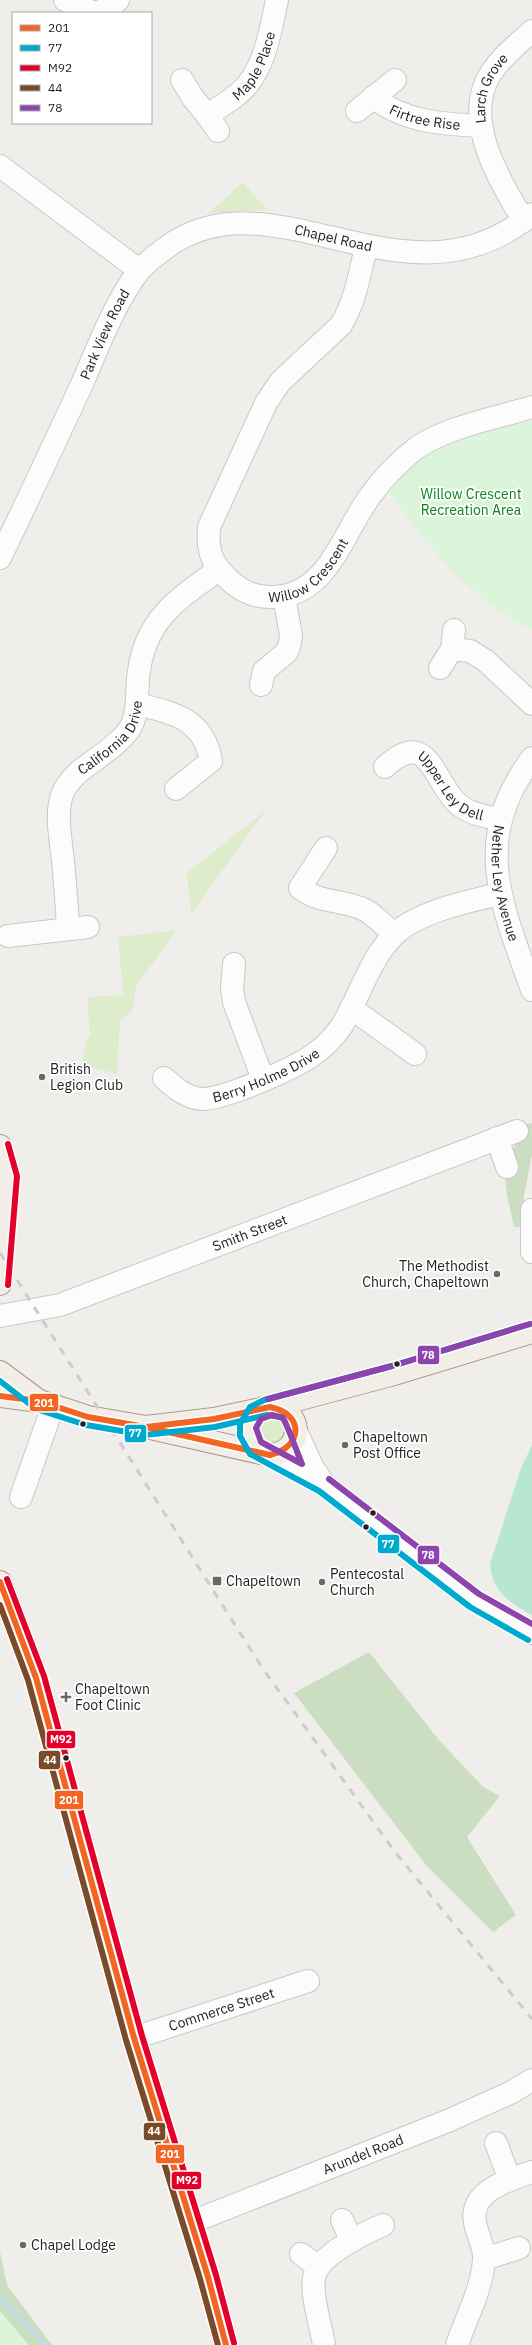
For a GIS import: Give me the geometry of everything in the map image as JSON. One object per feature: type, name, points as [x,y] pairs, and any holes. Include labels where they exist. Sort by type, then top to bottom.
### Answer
[{"type":"main road","points":[[0,1146],[9,1176],[0,1284]]},
{"type":"main road","points":[[146,1427],[214,1419],[266,1408],[394,1374],[532,1332]]},
{"type":"main road","points":[[0,1371],[0,1377]]},
{"type":"main road","points":[[0,1371],[46,1404]]},
{"type":"main road","points":[[0,1396],[46,1404],[83,1416],[146,1427],[266,1454],[285,1451],[291,1445],[296,1427],[297,1412],[308,1400],[329,1391]]},
{"type":"main road","points":[[266,1454],[251,1442],[248,1426],[256,1413],[266,1408],[277,1407],[288,1412],[296,1427]]},
{"type":"main road","points":[[0,1582],[22,1637],[45,1708],[134,2038],[192,2222],[226,2345]]},
{"type":"street","points":[[65,0],[93,12]]},
{"type":"street","points":[[97,12],[112,6],[118,0]]},
{"type":"street","name":"Maple Place","points":[[182,80],[192,98],[213,123],[234,98],[248,85],[258,69],[268,39],[277,0]]},
{"type":"street","name":"Larch Grove","points":[[528,218],[499,178],[485,144],[481,126],[483,92],[490,73],[504,56],[532,31]]},
{"type":"street","name":"Firtree Rise","points":[[357,111],[395,80]]},
{"type":"street","name":"Firtree Rise","points":[[373,97],[392,111],[417,119],[448,124],[481,126]]},
{"type":"street","points":[[0,166],[139,270]]},
{"type":"street","name":"Chapel Road","points":[[139,270],[174,243],[212,226],[247,222],[277,225],[366,247],[427,253],[460,250],[507,232],[528,218]]},
{"type":"street","name":"Willow Crescent","points":[[366,247],[354,296],[341,325],[280,382],[266,403],[251,434],[209,527],[207,544],[210,557],[218,570],[234,585],[249,593],[264,598],[284,597],[301,590],[323,572],[339,552],[370,496],[401,461],[416,448],[459,429],[532,407]]},
{"type":"street","name":"Park View Road","points":[[0,558],[104,334],[139,270]]},
{"type":"street","name":"California Drive","points":[[8,936],[78,928],[60,842],[61,798],[66,786],[78,773],[127,733],[133,723],[137,704],[138,673],[142,649],[149,632],[178,599],[218,570]]},
{"type":"street","points":[[261,685],[264,671],[287,652],[290,643],[291,635],[284,597]]},
{"type":"street","points":[[440,668],[453,639],[486,661],[532,704]]},
{"type":"street","points":[[137,704],[176,715],[192,724],[204,737],[211,761],[176,789]]},
{"type":"street","name":"Upper Ley Dell","points":[[385,767],[395,758],[408,753],[422,754],[433,764],[442,783],[460,805],[478,815],[500,819]]},
{"type":"street","name":"Nether Ley Avenue","points":[[532,758],[511,790],[500,819],[496,853],[500,894],[532,990]]},
{"type":"street","points":[[326,848],[300,888],[310,896],[325,901],[355,906],[366,910],[394,934]]},
{"type":"street","name":"Berry Holme Drive","points":[[164,1078],[174,1088],[187,1095],[203,1099],[232,1092],[313,1055],[340,1027],[372,964],[394,934],[437,911],[500,894]]},
{"type":"street","points":[[234,964],[232,989],[234,1002],[263,1079]]},
{"type":"street","points":[[350,1008],[417,1055]]},
{"type":"street","name":"Smith Street","points":[[0,1316],[60,1305],[517,1131]]},
{"type":"street","points":[[497,1138],[507,1167]]},
{"type":"street","points":[[532,1210],[532,1252]]},
{"type":"street","points":[[21,1497],[46,1404]]},
{"type":"street","points":[[296,1427],[312,1466],[323,1484]]},
{"type":"street","points":[[266,1454],[323,1484],[475,1601],[532,1633]]},
{"type":"street","name":"Commerce Street","points":[[134,2038],[308,1980]]},
{"type":"street","name":"Arundel Road","points":[[192,2222],[450,2120],[512,2092],[532,2080]]},
{"type":"street","points":[[496,2143],[510,2180]]},
{"type":"street","points":[[457,2345],[476,2293],[484,2259],[473,2214],[478,2201],[488,2191],[510,2180],[532,2172]]},
{"type":"street","points":[[342,2220],[352,2240]]},
{"type":"street","points":[[324,2345],[309,2260],[383,2225]]},
{"type":"street","points":[[484,2259],[519,2248]]},
{"type":"green space","points":[[243,182],[267,210],[209,213]]},
{"type":"green space","name":"Willow Crescent Recreation Area","points":[[532,421],[532,630],[509,617],[488,602],[451,570],[434,552],[388,490],[401,475],[417,462],[434,452],[472,437]]},
{"type":"green space","points":[[266,810],[191,914],[187,873]]},
{"type":"green space","points":[[177,930],[136,986],[132,1012],[120,1021],[117,1074],[82,1064],[87,1040],[90,1035],[87,997],[123,995],[118,937]]},
{"type":"green space","points":[[532,1123],[532,1155],[524,1195],[524,1227],[514,1227],[508,1201],[505,1175],[521,1126]]},
{"type":"green space","points":[[265,1418],[279,1418],[286,1428],[282,1442],[268,1444],[260,1438],[259,1425]]},
{"type":"green space","points":[[532,1445],[532,1615],[509,1601],[498,1589],[491,1573],[490,1564],[521,1468]]},
{"type":"green space","points":[[369,1652],[439,1740],[483,1787],[500,1796],[467,1837],[516,1915],[493,1932],[426,1865],[294,1693]]},
{"type":"green space","points":[[0,2252],[7,2285],[52,2345],[0,2345]]},
{"type":"green space","points":[[0,2311],[29,2345],[0,2345]]},
{"type":"waterway","points":[[0,2297],[46,2345]]},
{"type":"railway","points":[[0,1253],[261,1666],[395,1852],[532,2019]]},
{"type":"transit line","name":"M92","points":[[8,1144],[17,1176],[8,1285]]},
{"type":"transit line","name":"77","points":[[528,1640],[470,1607],[319,1491],[250,1454],[240,1436],[240,1424],[250,1407],[264,1400],[392,1366],[530,1324]]},
{"type":"transit line","name":"78","points":[[268,1399],[392,1366],[530,1324]]},
{"type":"transit line","name":"77","points":[[0,1381],[36,1409],[86,1425],[145,1435],[215,1427],[267,1415],[281,1417]]},
{"type":"transit line","name":"201","points":[[0,1396],[39,1401],[88,1417],[146,1427]]},
{"type":"transit line","name":"201","points":[[270,1407],[289,1416],[294,1423],[296,1431],[294,1438],[289,1445],[281,1451],[270,1455],[146,1427],[214,1419],[270,1407]]},
{"type":"transit line","name":"78","points":[[272,1415],[283,1418],[302,1464],[261,1442],[256,1428],[261,1419],[272,1415]]},
{"type":"transit line","name":"78","points":[[329,1479],[479,1594],[532,1624]]},
{"type":"transit line","name":"M92","points":[[7,1579],[44,1676],[142,2036],[216,2275],[234,2343]]},
{"type":"transit line","name":"201","points":[[0,1582],[36,1678],[134,2038],[208,2277],[226,2345]]},
{"type":"transit line","name":"44","points":[[0,1605],[28,1680],[126,2040],[200,2279],[218,2345]]},
{"type":"place","name":"British Legion Club","points":[[42,1077]]},
{"type":"place","name":"The Methodist Church, Chapeltown","points":[[497,1274]]},
{"type":"place","name":"Chapeltown Post Office","points":[[345,1445]]},
{"type":"place","name":"Chapeltown","points":[[217,1581]]},
{"type":"place","name":"Pentecostal Church","points":[[322,1582]]},
{"type":"place","name":"Chapeltown Foot Clinic","points":[[66,1697]]},
{"type":"place","name":"Chapel Lodge","points":[[23,2245]]}]
